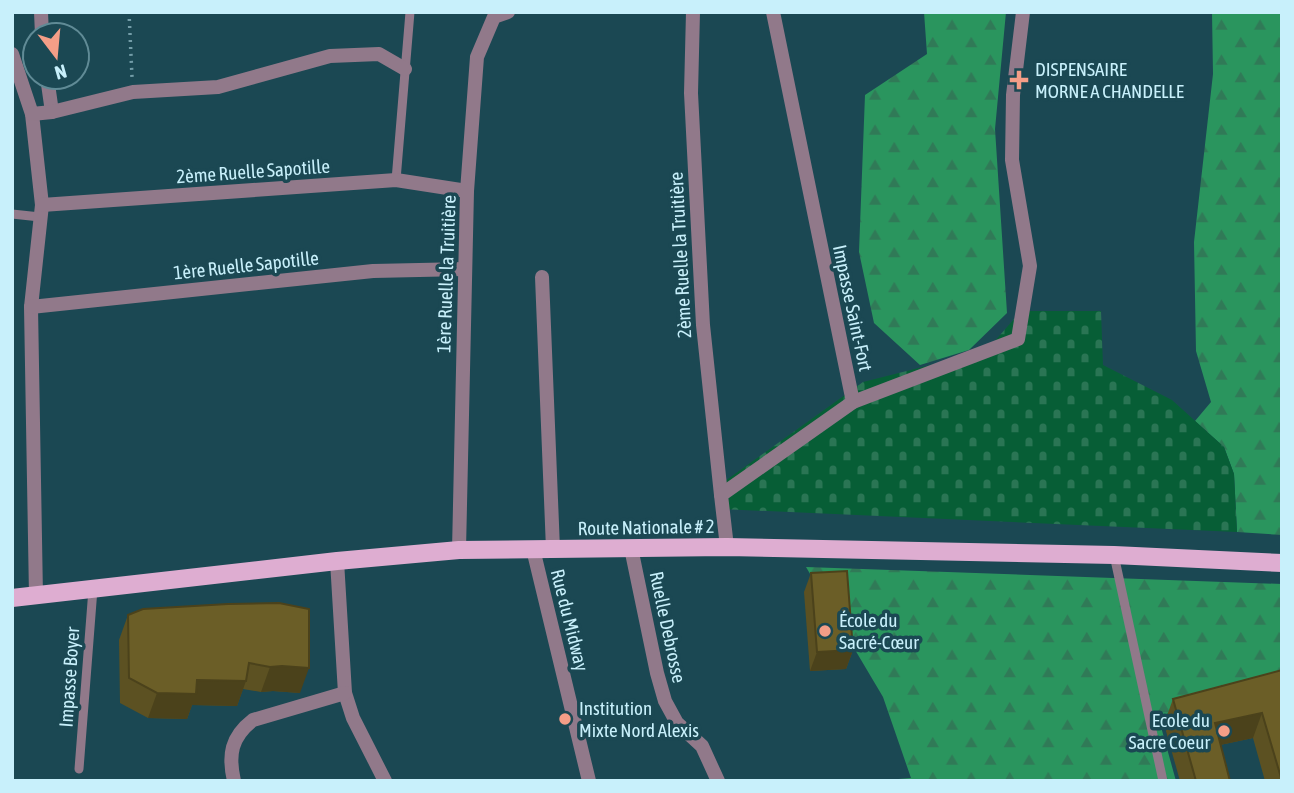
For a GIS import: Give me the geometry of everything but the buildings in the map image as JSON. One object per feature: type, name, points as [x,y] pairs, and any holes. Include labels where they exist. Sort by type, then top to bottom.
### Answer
[{"type":"main road","name":"Route Nationale # 2","points":[[12,598],[93,587],[459,550],[727,547],[1114,555],[1282,563]]},
{"type":"street","name":"1ère Ruelle la Truitière","points":[[459,550],[467,191],[477,57],[494,17],[508,12]]},
{"type":"street","name":"2ème Ruelle la Truitière","points":[[693,12],[691,93],[703,325],[721,495]]},
{"type":"street","name":"Impasse Saint-Fort","points":[[721,495],[853,402],[773,12]]},
{"type":"street","points":[[853,402],[1018,339],[1030,266],[1012,160],[1013,95],[1023,12]]},
{"type":"street","points":[[12,54],[32,114],[41,211],[31,307],[36,596]]},
{"type":"street","points":[[32,114],[52,112],[133,92],[218,87],[330,56],[379,54],[405,69]]},
{"type":"street","points":[[49,91],[52,112]]},
{"type":"street","name":"2ème Ruelle Sapotille","points":[[41,211],[396,180],[467,191]]},
{"type":"street","name":"1ère Ruelle Sapotille","points":[[31,307],[373,271],[465,269]]},
{"type":"street","points":[[542,276],[553,549]]},
{"type":"street","points":[[721,495],[727,547]]},
{"type":"street","name":"Ruelle Debrosse","points":[[631,548],[665,701],[677,723],[702,746],[718,781]]},
{"type":"street","name":"Rue du Midway","points":[[533,549],[589,781]]},
{"type":"street","points":[[337,561],[345,693],[353,718],[385,781]]},
{"type":"street","points":[[234,781],[230,750],[244,727],[253,720],[345,693]]},
{"type":"lane","points":[[396,180],[410,12]]},
{"type":"lane","points":[[12,214],[41,211]]},
{"type":"lane","points":[[1114,555],[1163,781]]},
{"type":"lane","name":"Impasse Boyer","points":[[79,769],[93,587]]},
{"type":"path","points":[[129,12],[133,92]]},
{"type":"green space","points":[[924,12],[1006,12],[995,129],[1007,313],[969,350],[920,365],[874,323],[859,252],[865,95],[927,54]]},
{"type":"green space","points":[[1212,12],[1282,12],[1282,535],[1237,532],[1234,474],[1224,447],[1195,421],[1211,402],[1196,351],[1194,242],[1213,74]]},
{"type":"green space","points":[[1021,311],[1101,311],[1103,365],[1172,400],[1224,447],[1234,474],[1237,532],[720,509],[725,481],[863,382],[986,351]]},
{"type":"green space","points":[[806,567],[1282,584],[1282,684],[1158,716],[1176,781],[873,781],[911,778],[883,697]]},
{"type":"place","name":"DISPENSAIRE MORNE A CHANDELLE","points":[[1019,80]]},
{"type":"place","name":"École du Sacré-Cœur","points":[[825,631]]},
{"type":"place","name":"Institution Mixte Nord Alexis","points":[[565,719]]},
{"type":"place","name":"Ecole du Sacre Coeur","points":[[1224,731]]}]
